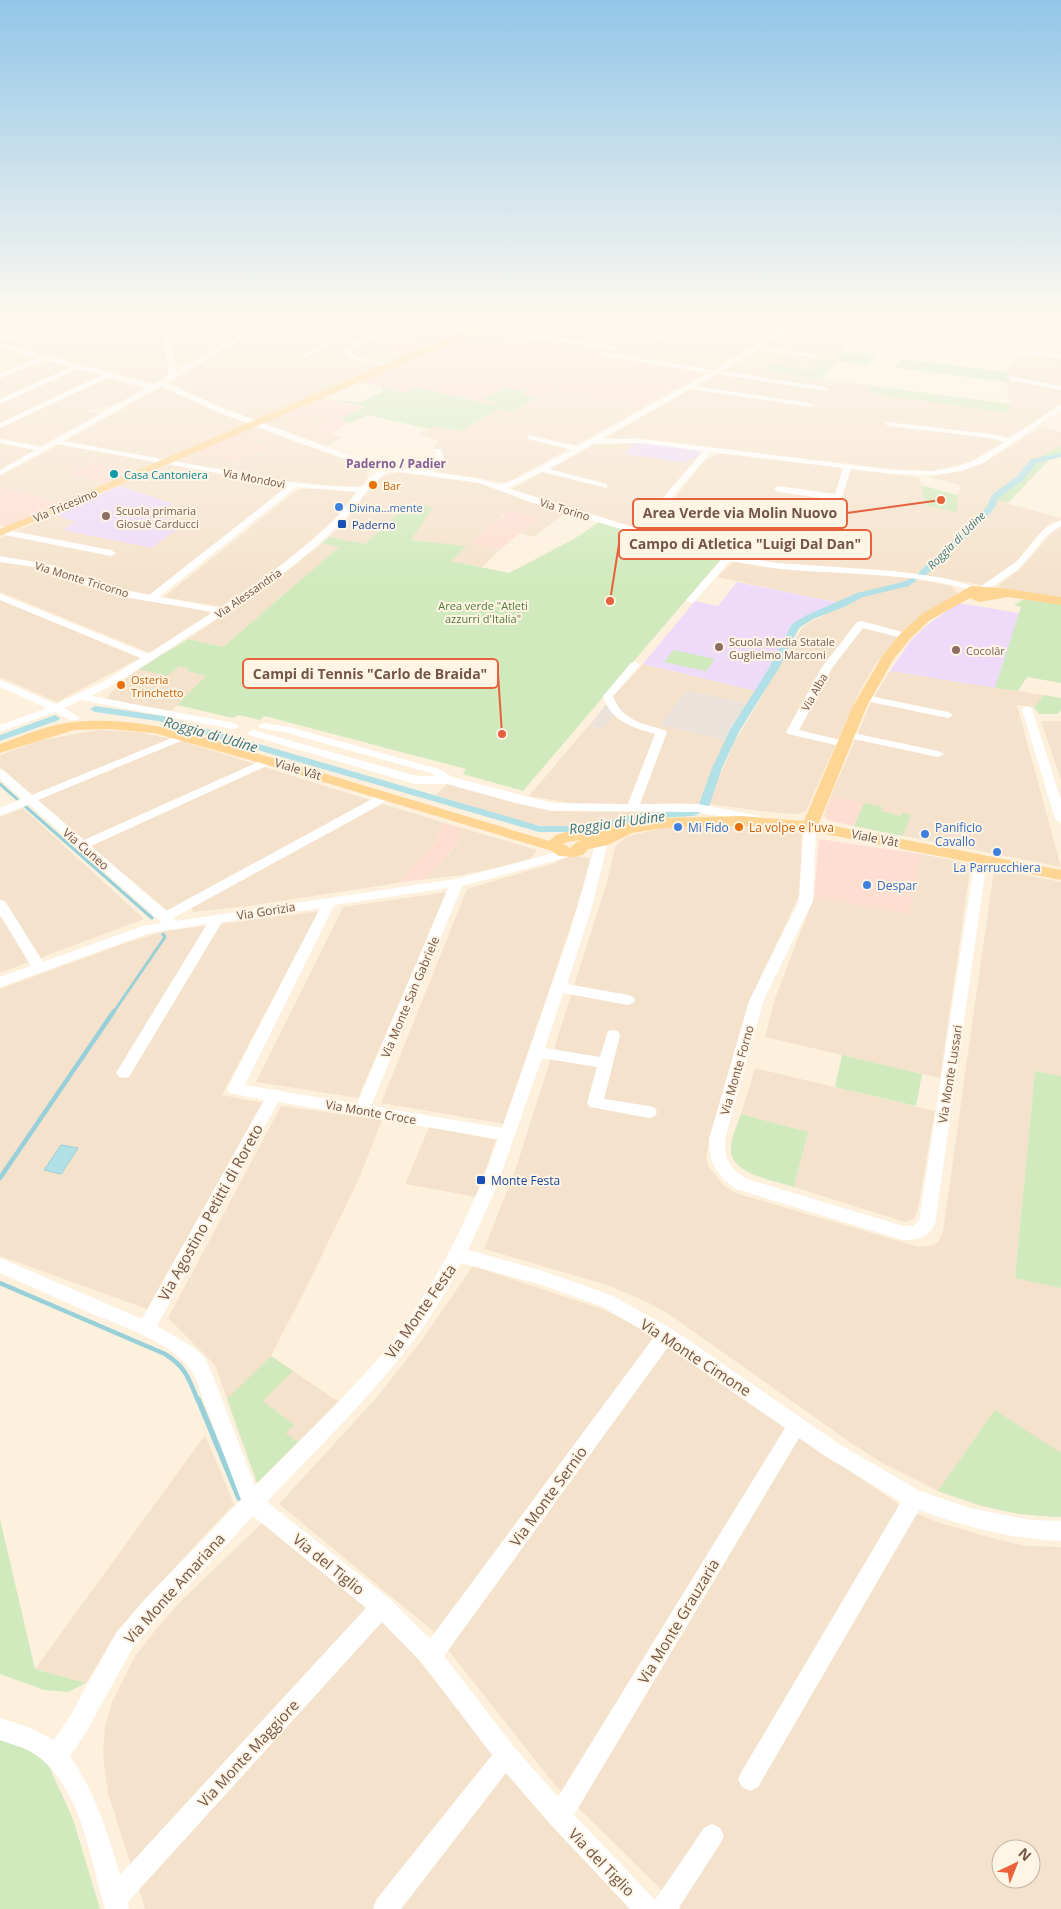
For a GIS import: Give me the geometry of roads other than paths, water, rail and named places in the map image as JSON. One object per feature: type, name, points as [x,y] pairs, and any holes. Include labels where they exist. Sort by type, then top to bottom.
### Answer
[{"type":"main road","name":"Via Tricesimo","points":[[1,533],[290,408]]},
{"type":"main road","points":[[810,826],[864,698],[879,672],[906,636],[926,617],[976,593],[1008,593],[1061,601]]},
{"type":"main road","name":"Viale Vât","points":[[0,749],[74,722],[154,729],[269,761],[505,833],[600,852],[627,829]]},
{"type":"main road","name":"Viale Vât","points":[[568,846],[627,829],[664,823],[769,822],[810,826],[1061,875]]},
{"type":"street","points":[[0,426],[38,408]]},
{"type":"street","points":[[0,473],[118,408]]},
{"type":"street","points":[[215,408],[380,470]]},
{"type":"street","points":[[500,488],[513,484],[651,408]]},
{"type":"street","points":[[592,442],[640,441],[913,474],[944,472],[976,463],[1059,408]]},
{"type":"street","points":[[889,424],[991,436],[1011,441]]},
{"type":"street","points":[[531,437],[579,449]]},
{"type":"street","points":[[0,441],[42,449]]},
{"type":"street","name":"Via Mondovì","points":[[56,442],[167,461],[293,486],[331,490],[364,489]]},
{"type":"street","points":[[638,532],[709,450]]},
{"type":"street","points":[[426,473],[440,460],[438,451]]},
{"type":"street","points":[[778,489],[838,497],[848,467]]},
{"type":"street","points":[[541,469],[604,486]]},
{"type":"street","name":"Via Torino","points":[[380,470],[400,470],[476,480],[638,532],[728,558],[778,566],[894,574],[954,584],[976,593]]},
{"type":"street","name":"Via Alessandria","points":[[0,729],[86,698],[222,611],[281,570],[334,525],[380,470]]},
{"type":"street","points":[[152,598],[293,486]]},
{"type":"street","points":[[976,593],[1020,562],[1040,536],[1051,527],[1061,523]]},
{"type":"street","points":[[1,533],[111,553]]},
{"type":"street","points":[[691,600],[728,558]]},
{"type":"street","name":"Via Monte Tricorno","points":[[0,559],[49,567],[94,586],[124,594],[222,611]]},
{"type":"street","points":[[0,597],[150,658]]},
{"type":"street","name":"Via Alba","points":[[906,636],[861,624],[827,667],[792,732],[938,754]]},
{"type":"street","points":[[633,807],[661,732],[631,724],[623,719],[612,707],[608,696],[635,665]]},
{"type":"street","points":[[0,683],[56,708],[74,722]]},
{"type":"street","points":[[86,698],[255,729],[415,780],[429,775],[518,800],[552,807],[703,808],[769,822]]},
{"type":"street","name":"Via Alessandria","points":[[74,722],[86,698]]},
{"type":"street","points":[[864,698],[948,716]]},
{"type":"street","points":[[1027,709],[1061,819]]},
{"type":"street","points":[[0,812],[184,736]]},
{"type":"street","points":[[82,846],[269,761]]},
{"type":"street","name":"Via Cuneo","points":[[0,773],[169,921]]},
{"type":"street","points":[[169,921],[183,908],[376,802],[383,796]]},
{"type":"street","name":"Via Monte Forno","points":[[810,826],[806,901],[757,1000],[717,1138],[716,1149],[724,1170],[732,1179],[742,1184],[866,1223]]},
{"type":"street","name":"Via Gorizia","points":[[0,982],[169,921],[218,918],[457,883],[504,872],[538,861],[568,846]]},
{"type":"street","name":"Via Monte Festa","points":[[252,1502],[350,1402],[402,1343],[442,1286],[459,1255],[507,1135],[558,987],[600,852]]},
{"type":"street","name":"Via Monte Lussari","points":[[866,1223],[910,1234],[917,1233],[927,1224],[981,859]]},
{"type":"street","name":"Via Monte San Gabriele","points":[[362,1110],[457,883]]},
{"type":"street","name":"Via Monte Croce","points":[[330,901],[235,1089],[507,1135]]},
{"type":"street","points":[[0,904],[39,968]]},
{"type":"street","points":[[124,1073],[218,918]]},
{"type":"street","points":[[558,987],[628,1000]]},
{"type":"street","points":[[613,1035],[594,1103],[648,1112]]},
{"type":"street","points":[[536,1052],[606,1063]]},
{"type":"street","name":"Via Agostino Petitti di Roreto","points":[[146,1328],[274,1095]]},
{"type":"street","name":"Via Monte Cimone","points":[[459,1255],[540,1277],[607,1301],[666,1335],[832,1450],[914,1499],[969,1518],[1031,1530],[1061,1531]]},
{"type":"street","name":"Via del Tiglio","points":[[0,1266],[146,1328],[176,1344],[198,1364],[252,1502],[382,1607],[431,1656],[506,1755],[559,1817],[647,1909]]},
{"type":"street","name":"Via Monte Sernio","points":[[431,1656],[666,1335]]},
{"type":"street","name":"Via Monte Grauzaria","points":[[559,1817],[798,1425]]},
{"type":"street","points":[[750,1779],[914,1499]]},
{"type":"street","name":"Via Monte Amariana","points":[[56,1756],[77,1726],[124,1641],[153,1607],[252,1502]]},
{"type":"street","name":"Via Monte Maggiore","points":[[115,1904],[382,1607]]},
{"type":"street","points":[[0,1729],[37,1743],[56,1756],[80,1792],[91,1820],[115,1904]]},
{"type":"street","points":[[385,1909],[506,1755]]},
{"type":"street","points":[[664,1909],[712,1836]]},
{"type":"water","points":[[61,1145],[78,1148],[61,1174],[44,1170]]},
{"type":"waterway","name":"Roggia di Udine","points":[[921,575],[982,518],[991,507],[995,497],[1020,478],[1034,461],[1061,455]]},
{"type":"waterway","name":"Roggia di Udine","points":[[95,709],[159,718],[539,829],[574,829],[599,826],[640,816],[694,813],[703,809],[717,768],[735,730],[774,668],[795,626],[810,617],[841,605],[860,595],[906,584],[913,580]]},
{"type":"waterway","name":"Roggia di Udine","points":[[0,738],[55,718]]},
{"type":"waterway","points":[[0,784],[17,799]]},
{"type":"waterway","points":[[26,807],[152,918]]},
{"type":"waterway","points":[[113,1013],[165,937],[163,934]]},
{"type":"waterway","points":[[0,1178],[114,1011]]},
{"type":"waterway","points":[[0,1283],[165,1354],[182,1369],[198,1401]]},
{"type":"waterway","points":[[198,1399],[239,1498]]},
{"type":"place","name":"Casa Cantoniera","points":[[114,474]]},
{"type":"place","name":"Bar","points":[[373,485]]},
{"type":"place","name":"Area Verde via Molin Nuovo","points":[[941,500]]},
{"type":"place","name":"Divina...mente","points":[[339,507]]},
{"type":"place","name":"Scuola primaria Giosuè Carducci","points":[[106,516]]},
{"type":"place","name":"Paderno","points":[[342,524]]},
{"type":"place","name":"Campo di Atletica \"Luigi Dal Dan\"","points":[[610,601]]},
{"type":"place","name":"Scuola Media Statale Guglielmo Marconi","points":[[719,647]]},
{"type":"place","name":"Cocolâr","points":[[956,650]]},
{"type":"place","name":"Osteria Trinchetto","points":[[121,685]]},
{"type":"place","name":"Campi di Tennis \"Carlo de Braida\"","points":[[502,734]]},
{"type":"place","name":"Mi Fido","points":[[678,827]]},
{"type":"place","name":"La volpe e l'uva","points":[[739,827]]},
{"type":"place","name":"Panificio Cavallo","points":[[925,834]]},
{"type":"place","name":"La Parrucchiera","points":[[997,852]]},
{"type":"place","name":"Despar","points":[[867,885]]},
{"type":"place","name":"Monte Festa","points":[[481,1180]]},
{"type":"district","name":"Paderno / Padier","points":[[396,463]]},
{"type":"park label","name":"Area verde \"Atleti azzurri d'Italia\"","points":[[483,611]]}]
